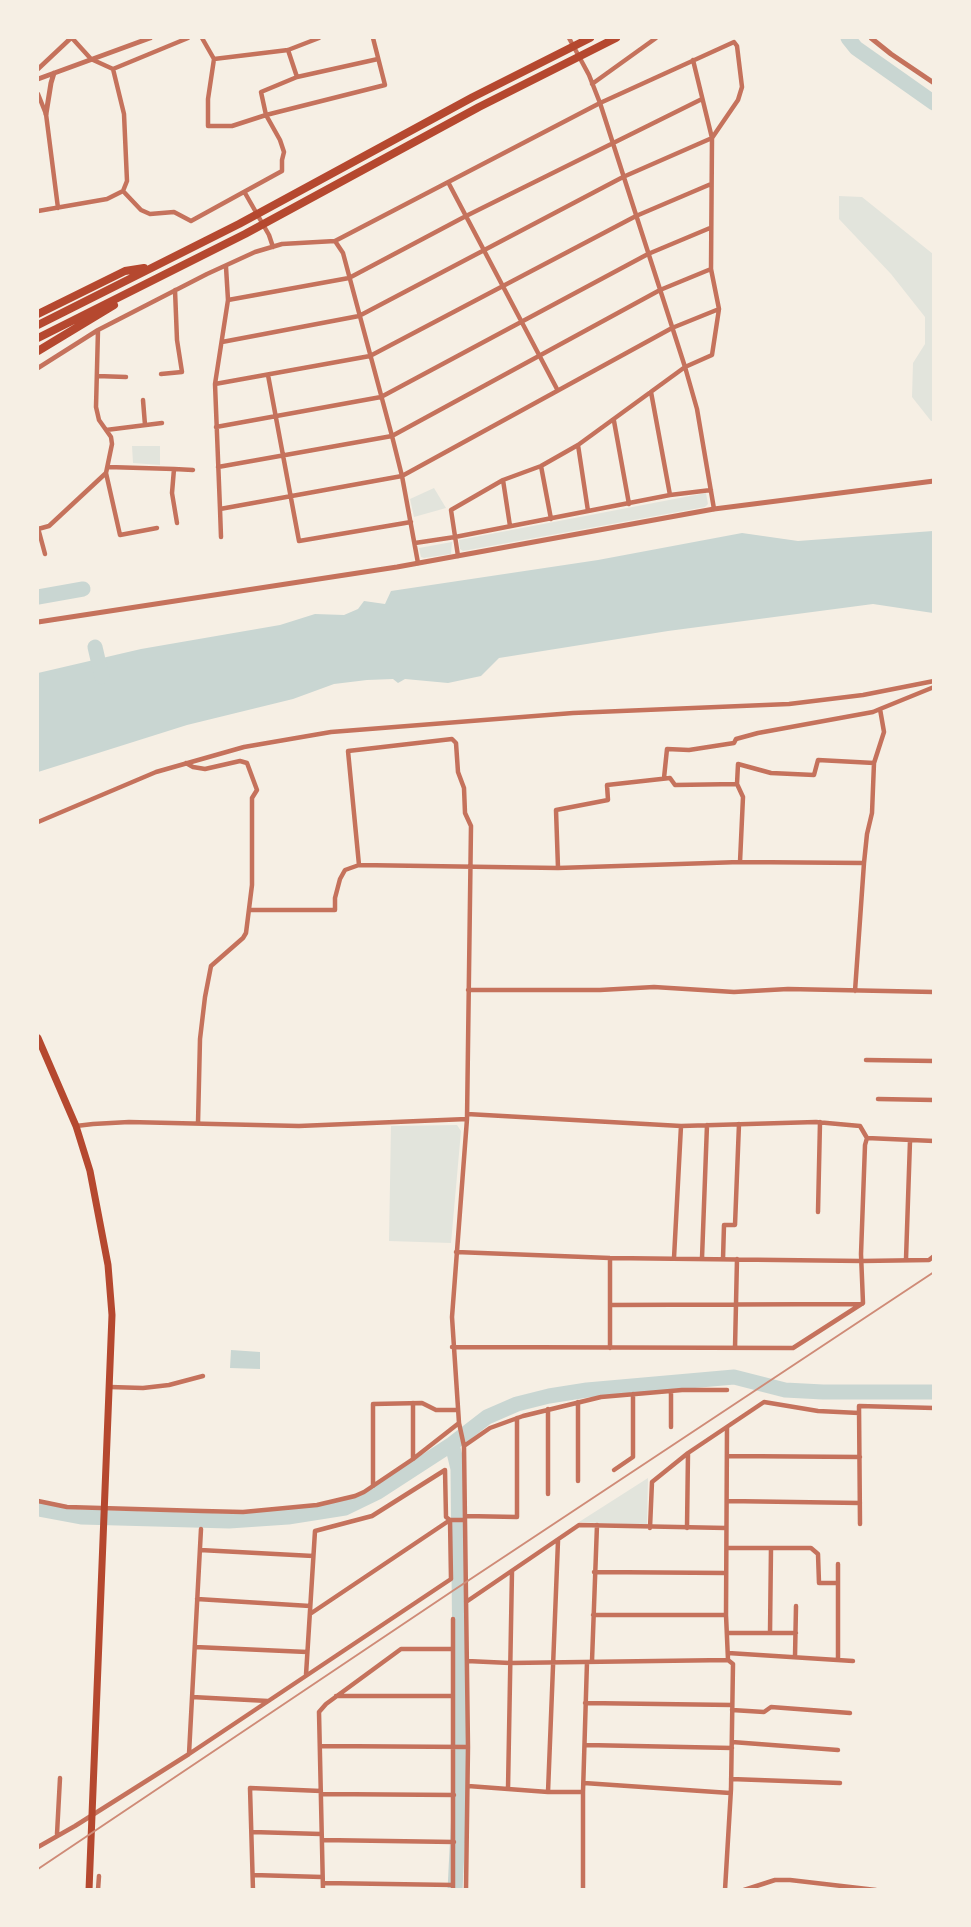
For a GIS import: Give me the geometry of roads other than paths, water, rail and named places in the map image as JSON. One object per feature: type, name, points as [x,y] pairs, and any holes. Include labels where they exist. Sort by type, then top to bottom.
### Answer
[{"type":"highway","points":[[38,325],[249,218],[474,97],[590,38]]},
{"type":"highway","points":[[38,338],[245,234],[478,107],[616,38]]},
{"type":"highway","points":[[38,314],[125,271],[157,265]]},
{"type":"highway","points":[[38,351],[79,324],[154,283],[163,275]]},
{"type":"main road","points":[[38,1038],[76,1126],[90,1171],[108,1265],[112,1315],[88,1890]]},
{"type":"street","points":[[38,69],[71,38],[92,59],[113,69],[188,38]]},
{"type":"street","points":[[38,79],[150,38]]},
{"type":"street","points":[[202,38],[214,59],[208,99],[208,126],[232,126],[266,115],[385,85],[373,38]]},
{"type":"street","points":[[214,59],[288,50],[319,38]]},
{"type":"street","points":[[569,38],[589,75],[600,103],[685,367],[697,409],[714,509]]},
{"type":"street","points":[[592,84],[656,38]]},
{"type":"street","points":[[871,38],[933,83]]},
{"type":"street","points":[[38,368],[98,330],[207,273],[226,267],[255,252],[273,247],[298,242],[335,241],[600,103],[734,42],[737,46],[742,87],[738,100],[712,138],[624,177],[359,316],[222,342]]},
{"type":"street","points":[[288,50],[297,77]]},
{"type":"street","points":[[123,191],[141,210],[150,214],[174,212],[192,221],[282,171],[284,152],[266,115],[261,92],[297,77],[378,59]]},
{"type":"street","points":[[458,556],[451,510],[502,480],[541,466],[578,445],[614,421],[685,367],[712,355],[719,309],[711,269],[712,138],[693,60]]},
{"type":"street","points":[[38,210],[107,199],[123,191],[127,181],[124,114],[113,69]]},
{"type":"street","points":[[46,114],[54,73]]},
{"type":"street","points":[[38,94],[46,114],[58,208]]},
{"type":"street","points":[[228,300],[349,278],[466,216],[702,99]]},
{"type":"street","points":[[448,182],[557,389]]},
{"type":"street","points":[[215,384],[370,356],[636,216],[711,184]]},
{"type":"street","points":[[245,193],[269,235],[273,247]]},
{"type":"street","points":[[216,427],[381,397],[648,254],[710,228]]},
{"type":"street","points":[[335,241],[343,253],[392,436],[418,563]]},
{"type":"street","points":[[221,537],[215,384],[228,300],[226,267]]},
{"type":"street","points":[[218,467],[392,436],[660,290],[711,269]]},
{"type":"street","points":[[161,374],[182,372],[177,340],[175,290]]},
{"type":"street","points":[[220,509],[402,476],[672,328],[719,309]]},
{"type":"street","points":[[98,330],[96,407],[99,420],[111,437],[112,444],[107,470],[120,535],[157,528]]},
{"type":"street","points":[[268,375],[298,541],[411,522]]},
{"type":"street","points":[[97,376],[126,377]]},
{"type":"street","points":[[651,392],[670,495]]},
{"type":"street","points":[[143,400],[145,425]]},
{"type":"street","points":[[614,421],[628,504]]},
{"type":"street","points":[[106,430],[162,423]]},
{"type":"street","points":[[578,445],[588,511]]},
{"type":"street","points":[[541,466],[551,519]]},
{"type":"street","points":[[174,469],[172,493],[177,523]]},
{"type":"street","points":[[45,554],[38,528],[50,526],[107,470],[193,470]]},
{"type":"street","points":[[502,480],[510,526]]},
{"type":"street","points":[[38,621],[418,563],[714,509],[933,481]]},
{"type":"street","points":[[415,543],[670,495],[711,490]]},
{"type":"street","points":[[38,822],[124,784],[186,763],[244,747],[331,732],[573,713],[789,704],[863,695],[933,681]]},
{"type":"street","points":[[664,778],[667,749],[689,750],[734,742],[736,739],[758,733],[873,712],[933,687]]},
{"type":"street","points":[[855,991],[864,863],[872,813],[874,763],[884,732],[880,709]]},
{"type":"street","points":[[359,866],[348,752],[452,739],[456,743],[458,772],[464,788],[465,813],[471,826],[467,1117],[464,1183],[456,1252],[452,1317],[452,1347],[459,1423],[464,1446],[468,1786],[466,1890]]},
{"type":"street","points":[[740,861],[743,797],[737,784],[738,764],[771,773],[814,775],[818,760],[874,763]]},
{"type":"street","points":[[186,763],[193,767],[206,769],[240,761],[247,763],[257,790],[252,798],[253,857],[250,910],[246,933],[212,966],[205,997],[200,1039],[198,1123]]},
{"type":"street","points":[[558,868],[556,810],[608,800],[607,785],[664,778],[670,778],[675,785],[737,784]]},
{"type":"street","points":[[250,910],[335,910],[335,898],[340,879],[345,870],[359,866],[558,868],[740,861],[864,863]]},
{"type":"street","points":[[468,990],[600,990],[654,987],[734,992],[788,989],[933,992]]},
{"type":"street","points":[[866,1060],[933,1061]]},
{"type":"street","points":[[878,1099],[933,1100]]},
{"type":"street","points":[[76,1126],[129,1122],[299,1126],[467,1117],[681,1126],[820,1122],[860,1125],[867,1138],[862,1221],[862,1304]]},
{"type":"street","points":[[818,1212],[820,1122]]},
{"type":"street","points":[[723,1258],[724,1225],[735,1225],[739,1124]]},
{"type":"street","points":[[702,1258],[707,1125]]},
{"type":"street","points":[[674,1258],[681,1126]]},
{"type":"street","points":[[867,1138],[933,1141]]},
{"type":"street","points":[[906,1259],[910,1140]]},
{"type":"street","points":[[456,1252],[610,1258],[862,1261],[928,1260],[933,1256]]},
{"type":"street","points":[[610,1258],[610,1348]]},
{"type":"street","points":[[735,1348],[737,1258]]},
{"type":"street","points":[[452,1347],[793,1348],[862,1304]]},
{"type":"street","points":[[610,1305],[862,1304]]},
{"type":"street","points":[[110,1387],[143,1388],[169,1385],[203,1376]]},
{"type":"street","points":[[464,1446],[490,1428],[517,1418],[578,1402],[633,1394],[728,1390]]},
{"type":"street","points":[[671,1391],[671,1427]]},
{"type":"street","points":[[614,1470],[633,1457],[633,1394]]},
{"type":"street","points":[[578,1402],[578,1481]]},
{"type":"street","points":[[650,1528],[652,1482],[688,1453],[764,1402],[818,1412],[859,1413]]},
{"type":"street","points":[[413,1403],[413,1459]]},
{"type":"street","points":[[373,1486],[373,1404],[422,1403],[436,1410],[458,1410]]},
{"type":"street","points":[[860,1524],[859,1406],[933,1408]]},
{"type":"street","points":[[548,1409],[548,1494]]},
{"type":"street","points":[[310,1614],[450,1520],[517,1517],[517,1418]]},
{"type":"street","points":[[38,1501],[67,1507],[104,1509],[243,1512],[317,1505],[355,1496],[373,1486],[413,1459],[459,1423]]},
{"type":"street","points":[[727,1427],[726,1615],[728,1660]]},
{"type":"street","points":[[687,1528],[688,1453]]},
{"type":"street","points":[[727,1456],[860,1457]]},
{"type":"street","points":[[38,1847],[189,1754],[451,1579],[450,1520],[446,1517],[445,1470],[372,1516],[321,1527],[315,1531],[306,1675]]},
{"type":"street","points":[[727,1501],[860,1503]]},
{"type":"street","points":[[466,1602],[579,1525],[726,1528]]},
{"type":"street","points":[[583,1890],[585,1702],[590,1661],[597,1525]]},
{"type":"street","points":[[189,1754],[201,1529]]},
{"type":"street","points":[[548,1792],[558,1541]]},
{"type":"street","points":[[727,1548],[811,1548],[818,1554],[819,1583],[838,1583]]},
{"type":"street","points":[[770,1633],[771,1548]]},
{"type":"street","points":[[200,1550],[313,1556]]},
{"type":"street","points":[[838,1564],[838,1660]]},
{"type":"street","points":[[508,1789],[512,1571]]},
{"type":"street","points":[[594,1572],[726,1572]]},
{"type":"street","points":[[197,1599],[310,1606]]},
{"type":"street","points":[[795,1657],[796,1606]]},
{"type":"street","points":[[593,1615],[726,1615]]},
{"type":"street","points":[[323,1883],[386,1887],[453,1887],[455,1747],[453,1619]]},
{"type":"street","points":[[727,1633],[796,1633]]},
{"type":"street","points":[[195,1647],[307,1652]]},
{"type":"street","points":[[323,1890],[319,1712],[336,1696],[401,1648],[453,1649]]},
{"type":"street","points":[[728,1653],[853,1661]]},
{"type":"street","points":[[466,1661],[510,1663],[728,1660],[733,1664],[731,1779],[725,1890]]},
{"type":"street","points":[[336,1696],[453,1696]]},
{"type":"street","points":[[192,1697],[268,1701]]},
{"type":"street","points":[[585,1702],[732,1707],[764,1712],[771,1707],[850,1713]]},
{"type":"street","points":[[586,1745],[732,1745],[838,1750]]},
{"type":"street","points":[[320,1746],[466,1747]]},
{"type":"street","points":[[57,1834],[60,1778]]},
{"type":"street","points":[[731,1779],[840,1783]]},
{"type":"street","points":[[584,1783],[730,1793]]},
{"type":"street","points":[[468,1786],[548,1792],[583,1792]]},
{"type":"street","points":[[254,1890],[250,1788],[321,1793],[454,1795]]},
{"type":"street","points":[[252,1832],[454,1842]]},
{"type":"street","points":[[253,1875],[322,1877]]},
{"type":"street","points":[[98,1890],[99,1876]]},
{"type":"street","points":[[744,1890],[775,1880],[790,1880],[876,1890]]},
{"type":"waterway","points":[[848,38],[856,48],[934,103]]},
{"type":"waterway","points":[[38,597],[83,589]]},
{"type":"waterway","points":[[95,647],[102,677]]},
{"type":"waterway","points":[[38,1509],[81,1517],[229,1521],[288,1517],[345,1508],[378,1492],[452,1444],[487,1417],[517,1404],[587,1390],[734,1377],[785,1390],[934,1392]]},
{"type":"waterway","points":[[452,1444],[458,1469],[461,1772],[455,1890]]},
{"type":"railway","points":[[38,1869],[934,1272]]}]
